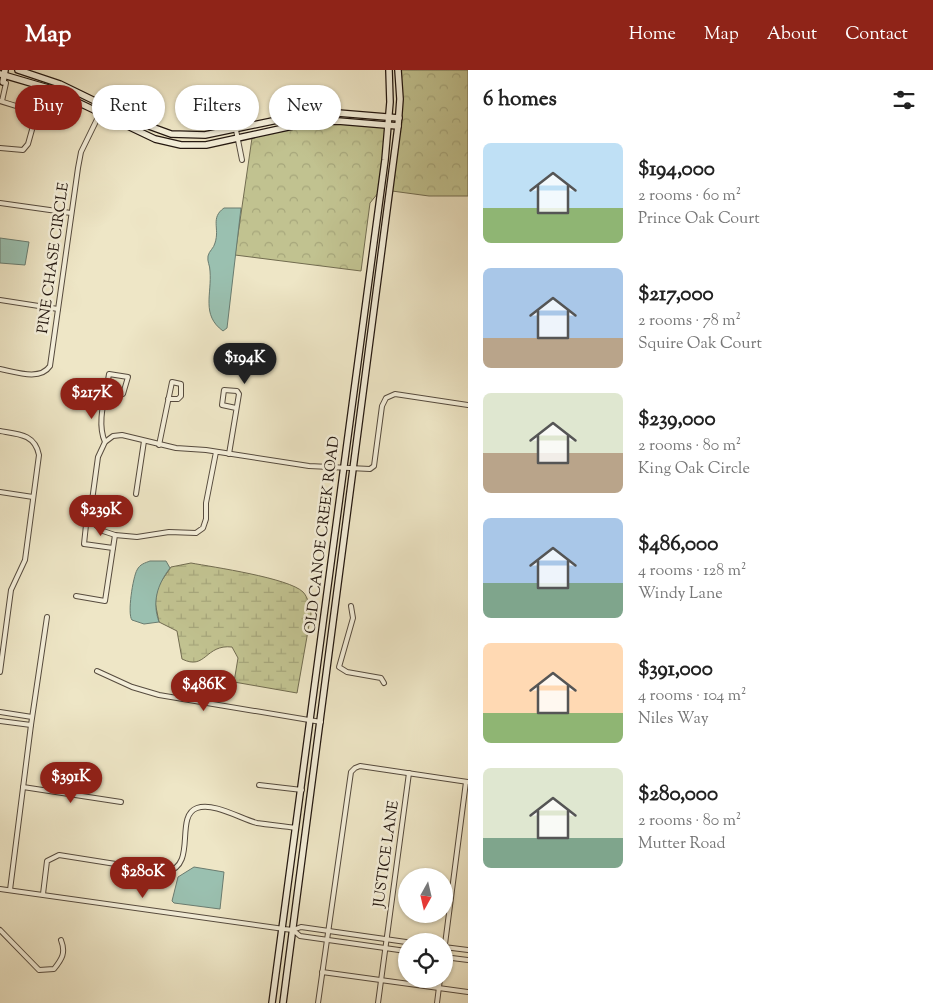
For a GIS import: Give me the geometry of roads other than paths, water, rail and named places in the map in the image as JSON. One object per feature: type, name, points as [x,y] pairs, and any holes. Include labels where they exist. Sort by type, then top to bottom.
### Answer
[{"type":"main road","points":[[18,70],[45,78],[92,100]]},
{"type":"main road","name":"OLD CANOE CREEK ROAD","points":[[272,1003],[284,929],[389,118],[389,70]]},
{"type":"main road","name":"OLD CANOE CREEK ROAD","points":[[283,1003],[399,118],[398,70]]},
{"type":"main road","points":[[2,72],[39,79],[45,78]]},
{"type":"main road","points":[[2,72],[48,88],[92,108]]},
{"type":"main road","points":[[2,72],[4,83],[13,77]]},
{"type":"main road","points":[[259,125],[311,113],[338,113],[399,118]]},
{"type":"main road","points":[[137,130],[155,139],[168,142],[206,145],[311,122],[338,121],[398,126]]},
{"type":"main road","points":[[159,130],[171,134],[205,135],[236,130]]},
{"type":"main road","points":[[356,374],[366,375]]},
{"type":"street","points":[[0,96],[4,83]]},
{"type":"street","points":[[0,148],[23,150],[28,144],[35,119],[29,110],[1,101],[4,83]]},
{"type":"street","name":"PINE CHASE CIRCLE","points":[[0,369],[38,375],[45,373],[50,366],[81,152],[92,129]]},
{"type":"street","points":[[236,130],[242,160]]},
{"type":"street","points":[[0,203],[71,213]]},
{"type":"street","points":[[0,300],[58,308]]},
{"type":"street","points":[[105,442],[100,431],[106,395],[110,374],[128,377],[124,394],[106,395]]},
{"type":"street","points":[[160,445],[168,399],[172,382],[181,384],[182,391],[178,399],[168,399]]},
{"type":"street","points":[[229,454],[236,408],[238,392],[224,390],[222,405],[236,408]]},
{"type":"street","points":[[216,452],[206,503],[206,519],[203,528],[196,533],[169,532],[137,537],[115,535],[102,531],[92,522],[91,508],[98,457],[105,442],[113,436],[122,435],[160,445],[216,452],[309,466],[344,466],[370,469],[374,466],[382,406],[386,398],[395,394],[468,405]]},
{"type":"street","points":[[0,431],[23,435],[32,439],[38,447],[39,455],[25,560],[11,590],[0,672]]},
{"type":"street","points":[[136,494],[144,441]]},
{"type":"street","points":[[0,492],[34,497]]},
{"type":"street","points":[[92,522],[86,525],[84,544],[114,548]]},
{"type":"street","points":[[76,596],[105,600],[115,535]]},
{"type":"street","points":[[351,606],[353,618],[339,667],[347,672],[381,678],[384,683]]},
{"type":"street","points":[[10,890],[47,617]]},
{"type":"street","points":[[97,672],[132,687],[159,695],[321,722]]},
{"type":"street","points":[[0,712],[32,717]]},
{"type":"street","points":[[0,720],[31,725]]},
{"type":"street","points":[[318,1003],[351,772],[354,768],[360,766],[467,782],[446,933]]},
{"type":"street","name":"JUSTICE LANE","points":[[378,1003],[409,773]]},
{"type":"street","points":[[260,785],[302,790]]},
{"type":"street","points":[[23,787],[121,802]]},
{"type":"street","points":[[43,894],[47,861],[59,855],[166,872],[173,871],[179,866],[183,855],[188,818],[192,811],[199,807],[230,812],[245,820],[297,828]]},
{"type":"street","points":[[0,889],[284,929],[293,930],[301,927],[398,941]]},
{"type":"street","points":[[0,930],[39,970],[54,969],[63,956],[64,949],[61,940]]},
{"type":"street","points":[[293,930],[300,936],[398,950]]},
{"type":"street","points":[[453,948],[468,950]]},
{"type":"street","points":[[453,958],[468,960]]},
{"type":"street","points":[[322,972],[398,982]]},
{"type":"street","points":[[437,1003],[439,988],[468,992]]}]
